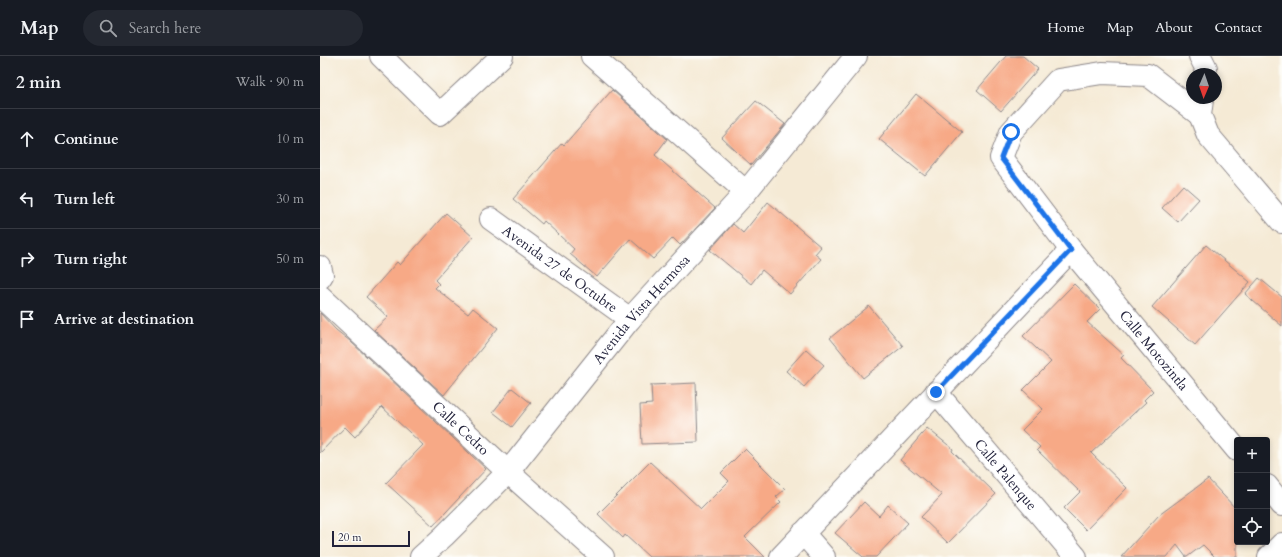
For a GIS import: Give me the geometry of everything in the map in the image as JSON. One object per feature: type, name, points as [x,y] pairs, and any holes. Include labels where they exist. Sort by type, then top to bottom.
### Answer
[{"type":"street","points":[[381,56],[440,114],[502,56]]},
{"type":"street","points":[[592,56],[746,192]]},
{"type":"street","name":"Avenida Vista Hermosa","points":[[421,557],[508,472],[630,319],[746,192],[856,56]]},
{"type":"street","name":"Calle Motozintla","points":[[1201,106],[1148,75],[1102,72],[1058,80],[1011,132],[1001,158],[1071,250],[1234,446]]},
{"type":"street","points":[[1201,106],[1208,135],[1282,222]]},
{"type":"street","name":"Avenida 27 de Octubre","points":[[491,219],[630,319]]},
{"type":"street","points":[[782,557],[1071,250]]},
{"type":"street","points":[[320,267],[322,275],[320,278]]},
{"type":"street","name":"Calle Cedro","points":[[320,296],[508,472],[603,557]]},
{"type":"street","name":"Calle Palenque","points":[[936,392],[1076,557]]},
{"type":"street","points":[[1270,490],[1282,505]]},
{"type":"street","points":[[803,533],[824,557]]},
{"type":"street","points":[[1269,557],[1282,544]]},
{"type":"building","points":[[1006,56],[1023,56],[1038,69],[1001,111],[977,90]]},
{"type":"building","points":[[612,90],[667,139],[655,155],[715,208],[680,245],[673,238],[653,259],[630,239],[597,277],[570,254],[574,249],[544,221],[542,224],[513,199],[562,143],[564,145]]},
{"type":"building","points":[[916,94],[962,132],[925,176],[879,139]]},
{"type":"building","points":[[756,101],[785,124],[751,165],[722,138]]},
{"type":"building","points":[[1183,185],[1199,199],[1178,222],[1162,208]]},
{"type":"building","points":[[768,202],[821,247],[815,254],[821,259],[790,294],[762,270],[751,284],[710,250],[733,224],[743,233]]},
{"type":"building","points":[[446,213],[473,237],[435,280],[439,284],[435,288],[468,314],[473,308],[498,328],[444,395],[374,330],[388,317],[366,297],[397,262],[400,265]]},
{"type":"building","points":[[1206,245],[1250,282],[1195,345],[1152,307]]},
{"type":"building","points":[[1259,278],[1282,297],[1282,326],[1245,294]]},
{"type":"building","points":[[1074,284],[1100,309],[1087,322],[1124,355],[1121,358],[1153,391],[1144,400],[1146,402],[1091,453],[1127,488],[1086,530],[1064,508],[1080,492],[1037,450],[1040,447],[1022,430],[1043,409],[1023,390],[1051,362],[1023,336]]},
{"type":"building","points":[[869,306],[903,346],[863,378],[830,338]]},
{"type":"building","points":[[320,313],[336,330],[350,341],[486,469],[433,526],[386,483],[423,445],[382,407],[355,437],[345,427],[320,453]]},
{"type":"building","points":[[806,349],[824,365],[804,387],[786,371]]},
{"type":"building","points":[[696,383],[698,442],[642,444],[640,405],[652,404],[651,385]]},
{"type":"building","points":[[512,388],[531,403],[512,427],[493,412]]},
{"type":"building","points":[[927,428],[953,449],[952,451],[996,494],[948,543],[921,517],[942,495],[900,460]]},
{"type":"building","points":[[745,449],[785,489],[776,497],[781,502],[745,537],[765,557],[649,557],[625,535],[623,538],[598,514],[650,462],[701,509],[729,481],[721,473]]},
{"type":"building","points":[[1208,479],[1234,507],[1234,545],[1237,545],[1237,557],[1215,557],[1203,545],[1186,557],[1177,545],[1167,557],[1121,557],[1159,515]]},
{"type":"building","points":[[864,502],[879,516],[888,505],[908,523],[876,557],[863,557],[835,533]]},
{"type":"route","points":[[936,392],[1071,250],[1001,158],[1011,132]]}]
